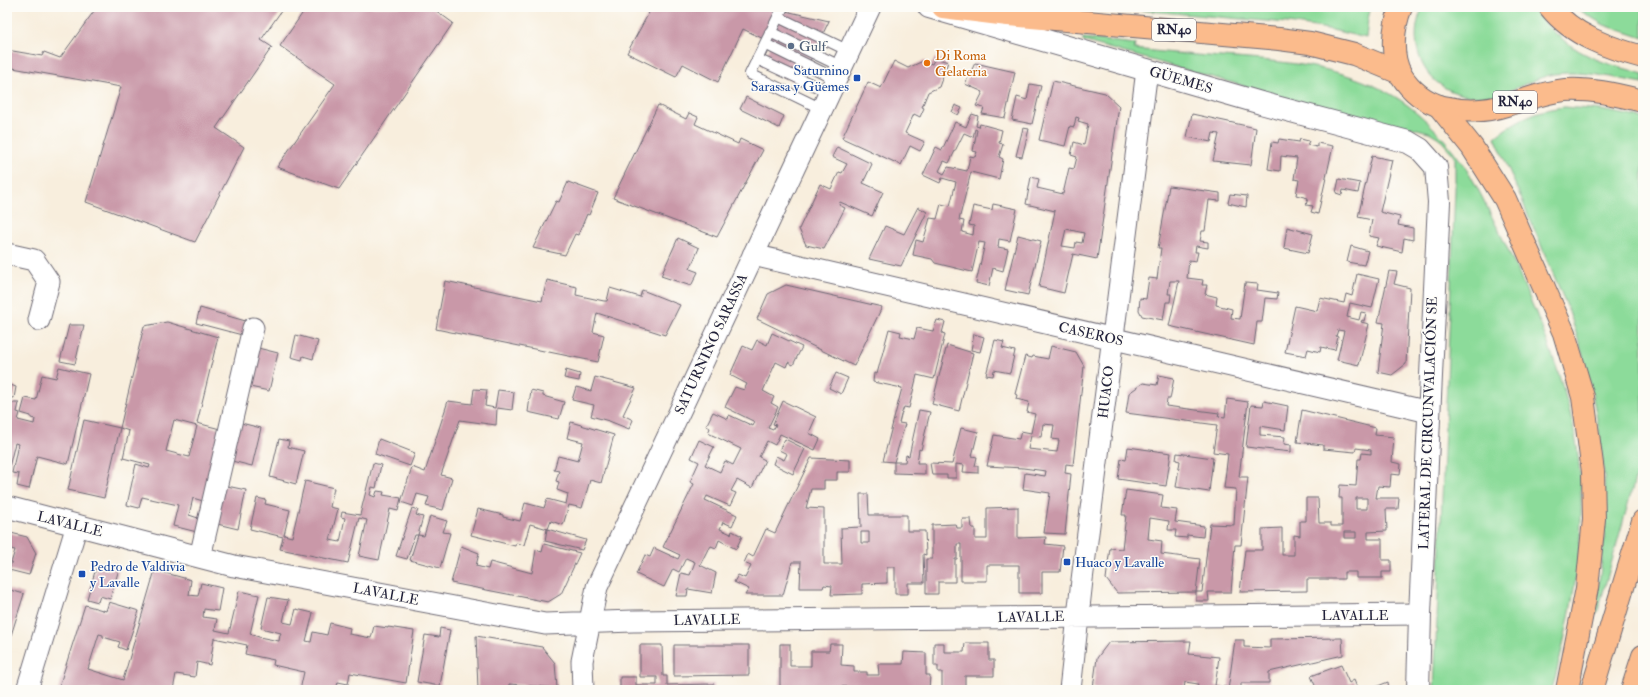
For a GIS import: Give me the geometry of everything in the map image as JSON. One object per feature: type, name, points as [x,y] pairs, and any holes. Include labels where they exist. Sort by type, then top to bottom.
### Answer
[{"type":"main road","name":"RN40","points":[[943,7],[1008,15],[1310,43],[1354,54],[1400,73]]},
{"type":"main road","name":"RN40","points":[[1401,7],[1394,33],[1396,61],[1400,73],[1416,94],[1439,106],[1461,111],[1491,109],[1550,92],[1566,90],[1605,93],[1643,101]]},
{"type":"main road","points":[[1550,7],[1567,24],[1581,33],[1616,49],[1643,57]]},
{"type":"main road","points":[[1439,106],[1472,147],[1489,171],[1505,199],[1564,333],[1583,397],[1593,472],[1594,519],[1587,588],[1567,690]]},
{"type":"main road","points":[[1592,690],[1643,522]]},
{"type":"main road","points":[[1632,690],[1643,656]]},
{"type":"street","name":"SATURNINO SARASSA","points":[[583,690],[582,661],[597,587],[870,7]]},
{"type":"street","name":"GÜEMES","points":[[929,7],[1261,103],[1408,142],[1420,149],[1429,158]]},
{"type":"street","name":"HUACO","points":[[1070,690],[1112,339],[1147,70]]},
{"type":"street","name":"LATERAL DE CIRCUNVALACIÓN SE","points":[[1418,690],[1420,614],[1439,202],[1436,167],[1429,158]]},
{"type":"street","points":[[7,254],[34,260],[49,282],[40,320]]},
{"type":"street","name":"CASEROS","points":[[753,255],[1429,412]]},
{"type":"street","points":[[200,557],[253,328]]},
{"type":"street","name":"LAVALLE","points":[[7,507],[234,566],[545,624],[641,621],[1420,614]]},
{"type":"street","points":[[27,690],[77,525]]},
{"type":"lane","points":[[783,7],[750,74],[837,78]]},
{"type":"lane","points":[[778,17],[837,78]]},
{"type":"lane","points":[[772,30],[837,78]]},
{"type":"lane","points":[[761,51],[837,78]]},
{"type":"lane","points":[[761,51],[837,78]]},
{"type":"green space","points":[[1103,7],[1371,7],[1366,38],[1328,29],[1288,23]]},
{"type":"green space","points":[[1423,7],[1531,7],[1550,28],[1571,46],[1600,61],[1643,74],[1643,83],[1599,75],[1566,73],[1542,77],[1510,91],[1491,96],[1468,96],[1456,93],[1436,82],[1428,73],[1419,56],[1416,35],[1418,21]]},
{"type":"green space","points":[[1574,7],[1643,7],[1643,38],[1604,25]]},
{"type":"green space","points":[[1083,38],[1135,44],[1134,49],[1283,62],[1344,74],[1383,90],[1406,104],[1437,132],[1463,164],[1478,189],[1500,233],[1536,313],[1561,380],[1573,424],[1577,447],[1581,495],[1580,544],[1569,618],[1552,690],[1434,690],[1455,190],[1455,159],[1452,153],[1439,138],[1429,132],[1401,125],[1385,124],[1355,117],[1083,41]]},
{"type":"green space","points":[[1564,107],[1601,110],[1643,118],[1643,451],[1597,614],[1594,614],[1604,544],[1605,502],[1602,453],[1594,405],[1577,334],[1569,311],[1495,137],[1528,116],[1545,110]]},
{"type":"building","points":[[97,7],[284,7],[261,40],[272,47],[216,128],[244,147],[195,242],[86,202],[121,87],[7,67],[7,50],[42,56],[44,52],[60,58]]},
{"type":"building","points":[[305,7],[431,7],[453,23],[339,189],[277,167],[335,84],[280,46],[306,8]]},
{"type":"building","points":[[652,7],[749,7],[755,9],[756,7],[768,7],[829,21],[799,84],[761,65],[772,43],[743,29],[718,82],[683,64],[676,77],[627,53]]},
{"type":"building","points":[[935,58],[948,62],[939,87],[928,92],[920,117],[914,114],[905,133],[925,142],[920,151],[910,146],[901,165],[842,138],[868,82],[881,88],[894,61],[908,68],[923,61],[932,64]]},
{"type":"building","points":[[975,63],[1015,72],[1005,118],[982,114],[984,108],[976,106],[983,92],[965,84]]},
{"type":"building","points":[[1053,81],[1105,93],[1119,106],[1097,259],[1073,254],[1064,293],[1039,287],[1055,211],[1026,204],[1031,177],[1039,179],[1037,188],[1063,194],[1069,168],[1074,169],[1077,157],[1071,155],[1074,142],[1084,145],[1088,124],[1078,121],[1079,118],[1076,117],[1074,127],[1070,126],[1065,146],[1039,140]],"holes":[[[1066,229],[1084,233],[1082,243],[1076,242],[1075,248],[1062,246]]]},
{"type":"building","points":[[1030,84],[1041,86],[1032,124],[1012,120],[1017,97],[1027,100]]},
{"type":"building","points":[[746,97],[784,116],[779,128],[740,109]]},
{"type":"building","points":[[658,105],[686,119],[689,113],[698,117],[695,124],[738,144],[740,139],[763,150],[717,237],[613,198]]},
{"type":"building","points":[[955,105],[962,108],[958,115],[952,112]]},
{"type":"building","points":[[972,114],[978,116],[976,126],[979,127],[980,124],[1002,130],[999,143],[1003,144],[999,157],[1003,159],[999,179],[971,172],[959,220],[964,221],[962,232],[973,235],[974,226],[969,225],[973,206],[992,210],[993,204],[1017,209],[1010,241],[999,239],[998,247],[1008,249],[1003,271],[993,268],[989,286],[976,283],[985,243],[979,242],[972,272],[935,263],[932,259],[913,255],[916,240],[923,242],[930,218],[937,219],[941,204],[950,206],[956,182],[942,178],[940,183],[923,175],[936,147],[942,150],[955,122],[966,127]],"holes":[[[975,129],[977,130],[973,151],[977,152],[975,157],[970,156],[967,171],[948,167],[944,174],[939,171],[944,161],[949,163],[964,133],[973,137]]]},
{"type":"building","points":[[1192,114],[1256,128],[1251,165],[1213,161],[1219,134],[1213,133],[1211,142],[1187,137]]},
{"type":"building","points":[[1023,128],[1029,129],[1022,157],[1016,156]]},
{"type":"building","points":[[1279,139],[1299,142],[1300,139],[1309,141],[1307,145],[1317,147],[1317,143],[1333,146],[1318,214],[1311,212],[1313,206],[1306,205],[1308,198],[1296,195],[1299,180],[1294,179],[1297,158],[1281,156],[1280,171],[1268,169],[1272,142],[1278,143]]},
{"type":"building","points":[[837,147],[872,164],[863,183],[883,192],[872,216],[840,202],[839,205],[845,208],[824,249],[806,245],[799,229],[820,184],[831,189],[839,172],[842,173],[847,164],[832,157]]},
{"type":"building","points":[[1372,156],[1392,160],[1380,212],[1400,217],[1398,225],[1413,228],[1413,240],[1404,238],[1402,252],[1376,246],[1379,238],[1369,236],[1372,220],[1358,217]]},
{"type":"building","points":[[1339,179],[1360,183],[1358,193],[1343,190],[1342,195],[1336,193]]},
{"type":"building","points":[[568,182],[598,193],[589,215],[587,214],[578,235],[575,234],[565,255],[533,248],[556,201],[559,202]]},
{"type":"building","points":[[1169,186],[1220,193],[1220,201],[1209,200],[1205,231],[1202,231],[1200,241],[1208,242],[1208,248],[1196,246],[1195,252],[1198,252],[1196,261],[1189,260],[1187,278],[1203,280],[1202,285],[1207,285],[1205,294],[1217,297],[1216,305],[1232,309],[1231,318],[1240,319],[1245,283],[1258,284],[1257,290],[1278,293],[1277,299],[1265,298],[1262,322],[1257,322],[1254,345],[1169,326],[1179,281],[1170,281],[1168,294],[1171,294],[1170,302],[1166,302],[1163,320],[1142,316],[1139,310],[1140,298],[1146,299],[1149,278],[1157,279],[1161,248],[1158,248]]},
{"type":"building","points":[[1230,194],[1247,196],[1246,207],[1228,203]]},
{"type":"building","points":[[918,207],[927,212],[901,266],[869,259],[885,226],[904,234]]},
{"type":"building","points":[[1287,227],[1313,234],[1308,253],[1284,248]]},
{"type":"building","points":[[1018,235],[1041,241],[1028,295],[1005,290]]},
{"type":"building","points":[[678,238],[699,248],[690,269],[698,272],[691,286],[661,276]]},
{"type":"building","points":[[1351,246],[1368,251],[1364,265],[1347,262]]},
{"type":"building","points":[[1389,271],[1397,272],[1394,284],[1410,288],[1406,364],[1392,375],[1378,372],[1384,323],[1378,322]]},
{"type":"building","points":[[1357,274],[1379,279],[1372,308],[1350,303],[1347,317],[1359,320],[1361,312],[1366,313],[1364,321],[1362,320],[1361,322],[1369,324],[1359,365],[1337,360],[1344,331],[1338,330],[1335,350],[1321,347],[1320,352],[1308,349],[1306,356],[1285,352],[1295,306],[1317,311],[1320,298],[1344,303],[1346,294],[1352,296]]},
{"type":"building","points":[[547,280],[577,287],[576,295],[604,301],[607,301],[610,288],[640,297],[642,290],[680,305],[665,335],[597,313],[593,332],[604,335],[598,362],[436,329],[445,281],[542,301]]},
{"type":"building","points":[[786,285],[882,307],[854,366],[757,319],[768,294]]},
{"type":"building","points":[[200,308],[249,322],[246,336],[196,323]]},
{"type":"building","points":[[937,320],[945,322],[942,333],[945,334],[934,379],[917,375],[909,408],[904,407],[901,415],[899,423],[905,424],[894,462],[883,461],[902,388],[873,382],[874,373],[877,374],[889,329],[901,332],[900,336],[914,339],[917,328],[933,331]]},
{"type":"building","points":[[167,322],[218,337],[197,423],[224,430],[201,533],[173,526],[178,505],[142,497],[139,508],[127,505],[136,464],[149,468],[150,465],[123,458],[129,431],[120,428],[144,326]],"holes":[[[174,420],[197,426],[189,457],[166,451]],[[193,498],[203,501],[198,518],[189,515]]]},
{"type":"building","points":[[69,325],[84,325],[75,364],[60,361]]},
{"type":"building","points":[[772,333],[802,347],[793,365],[788,362],[786,367],[776,362],[763,391],[774,397],[771,403],[778,407],[768,428],[773,430],[776,425],[773,424],[783,401],[816,417],[809,433],[820,439],[815,450],[780,434],[775,445],[767,441],[759,457],[765,460],[752,488],[737,480],[731,491],[736,493],[730,506],[707,496],[705,500],[737,515],[732,526],[723,522],[720,529],[731,534],[732,531],[742,536],[736,549],[719,540],[716,548],[711,546],[708,549],[700,565],[716,573],[712,593],[688,589],[687,596],[676,596],[681,573],[690,575],[695,562],[686,558],[679,572],[673,569],[664,587],[636,574],[645,555],[650,557],[654,548],[678,559],[680,555],[663,547],[694,484],[690,482],[699,462],[691,458],[699,440],[714,447],[705,465],[720,472],[725,461],[733,465],[741,449],[708,433],[710,428],[706,426],[713,412],[728,419],[729,415],[753,426],[755,422],[725,407],[735,387],[744,390],[747,384],[730,375],[743,346],[752,350],[757,340],[767,345]]},
{"type":"building","points":[[974,334],[984,337],[980,352],[971,350]]},
{"type":"building","points":[[296,335],[318,341],[313,359],[303,356],[302,360],[291,357]]},
{"type":"building","points":[[995,340],[1004,342],[1002,348],[1015,351],[1010,373],[994,370],[993,376],[986,375]]},
{"type":"building","points":[[947,345],[973,353],[959,411],[932,404]]},
{"type":"building","points":[[1051,346],[1076,352],[1084,366],[1073,465],[1066,464],[1065,473],[1071,474],[1065,534],[1044,533],[1050,493],[1023,489],[1025,473],[1045,476],[1046,471],[987,466],[994,435],[1019,439],[1021,431],[1031,433],[1035,414],[1027,412],[1029,402],[1016,399],[1017,395],[1015,394],[1025,356],[1048,359]],"holes":[[[1043,424],[1054,425],[1052,439],[1059,440],[1057,452],[1028,449],[1031,436],[1041,437]]]},
{"type":"building","points":[[254,347],[278,353],[269,391],[245,386]]},
{"type":"building","points":[[59,367],[89,374],[68,464],[37,456],[29,489],[17,486],[19,474],[12,473],[18,444],[15,443],[7,475],[7,403],[19,403],[17,412],[20,413],[18,420],[34,424],[35,419],[21,413],[25,398],[36,400],[42,375],[56,378]]},
{"type":"building","points":[[566,370],[580,374],[579,381],[564,378]]},
{"type":"building","points":[[836,373],[848,378],[841,394],[829,388]]},
{"type":"building","points":[[1159,375],[1174,378],[1170,399],[1167,399],[1166,406],[1219,413],[1218,416],[1225,417],[1227,399],[1248,402],[1239,477],[1248,477],[1241,545],[1235,545],[1231,592],[1208,592],[1209,601],[1196,601],[1196,592],[1202,592],[1210,524],[1234,525],[1236,489],[1224,488],[1228,454],[1213,452],[1217,425],[1126,413],[1129,393],[1143,383],[1157,385]]},
{"type":"building","points":[[595,377],[636,388],[623,415],[633,420],[629,429],[591,416],[594,405],[572,400],[576,387],[591,391]]},
{"type":"building","points":[[8,384],[16,387],[14,398],[7,397]]},
{"type":"building","points":[[474,389],[487,390],[485,406],[495,408],[498,390],[514,392],[512,410],[497,408],[496,425],[460,420],[441,475],[452,478],[443,510],[426,506],[429,497],[417,494],[413,506],[401,502],[412,467],[425,472],[448,401],[472,404]]},
{"type":"building","points":[[531,390],[543,393],[543,396],[564,402],[559,419],[528,412]]},
{"type":"building","points":[[1264,401],[1288,406],[1285,430],[1260,426],[1260,435],[1285,437],[1284,444],[1291,445],[1291,452],[1246,447],[1251,405],[1263,406]]},
{"type":"building","points":[[919,410],[930,412],[921,450],[919,449],[917,463],[925,463],[925,474],[894,473],[894,462],[905,462],[906,455],[909,456]]},
{"type":"building","points":[[1302,410],[1376,428],[1375,435],[1394,437],[1392,462],[1401,464],[1400,475],[1391,474],[1390,487],[1378,486],[1376,498],[1399,498],[1398,509],[1386,509],[1387,531],[1368,532],[1368,539],[1382,539],[1382,560],[1391,560],[1391,572],[1382,572],[1382,578],[1356,578],[1356,572],[1344,572],[1344,579],[1307,579],[1307,591],[1240,592],[1245,550],[1262,550],[1262,529],[1282,528],[1282,555],[1294,555],[1294,535],[1300,536],[1300,521],[1306,521],[1306,498],[1318,498],[1319,523],[1331,523],[1331,526],[1342,526],[1342,498],[1339,498],[1340,485],[1356,486],[1358,459],[1361,459],[1362,453],[1371,454],[1371,450],[1356,448],[1355,452],[1323,449],[1323,445],[1297,442]],"holes":[[[1356,498],[1367,498],[1367,509],[1356,509]],[[1344,532],[1356,532],[1356,538],[1344,538]]]},
{"type":"building","points":[[84,420],[120,428],[104,498],[68,490]]},
{"type":"building","points":[[237,422],[261,428],[252,466],[228,460]]},
{"type":"building","points":[[571,422],[614,435],[601,483],[590,480],[582,508],[569,505],[563,525],[551,521],[548,529],[530,524],[524,545],[516,543],[515,546],[471,535],[478,509],[520,521],[525,503],[544,508],[547,499],[566,504],[568,494],[557,490],[559,482],[556,481],[559,471],[554,470],[558,456],[578,461],[583,442],[567,438]]},
{"type":"building","points":[[961,428],[978,432],[972,456],[977,457],[975,466],[978,466],[978,473],[963,472],[964,465],[956,464],[956,478],[947,478],[947,475],[932,475],[930,463],[952,464]]},
{"type":"building","points":[[279,439],[289,441],[288,447],[304,451],[296,484],[270,477]]},
{"type":"building","points":[[379,439],[415,453],[410,466],[375,454]]},
{"type":"building","points":[[785,439],[805,449],[793,474],[773,464],[776,456],[784,460],[787,454],[779,450]]},
{"type":"building","points":[[1128,447],[1171,453],[1166,486],[1118,479],[1121,459],[1126,460]]},
{"type":"building","points":[[1177,453],[1213,458],[1209,492],[1176,487],[1180,461],[1176,460]]},
{"type":"building","points":[[811,458],[850,460],[850,472],[837,472],[837,480],[824,480],[824,489],[811,489],[806,508],[824,509],[824,564],[842,564],[841,528],[861,527],[860,494],[868,494],[869,515],[907,515],[907,531],[925,531],[926,555],[923,554],[924,583],[908,583],[908,594],[895,594],[895,567],[887,567],[887,583],[862,584],[862,594],[831,595],[832,586],[824,585],[823,588],[800,588],[801,562],[792,562],[783,595],[745,595],[749,589],[734,582],[738,575],[745,578],[751,566],[744,563],[748,554],[753,557],[766,529],[775,533]],"holes":[[[861,532],[869,532],[869,543],[861,543]]]},
{"type":"building","points":[[373,463],[381,465],[376,488],[372,487],[370,495],[375,497],[377,491],[384,492],[383,495],[401,498],[398,511],[390,509],[379,560],[359,556],[367,520],[359,518],[348,563],[280,549],[283,537],[250,529],[257,498],[266,500],[265,504],[290,510],[284,535],[292,537],[305,481],[334,488],[330,507],[338,509],[330,540],[340,542],[345,518],[341,517],[342,512],[360,515]]},
{"type":"building","points":[[222,485],[246,490],[238,529],[213,523]]},
{"type":"building","points":[[1126,490],[1163,495],[1161,508],[1177,510],[1175,522],[1204,526],[1203,537],[1187,535],[1187,538],[1175,537],[1176,530],[1168,530],[1169,521],[1150,518],[1148,539],[1162,541],[1161,554],[1200,559],[1196,592],[1117,593],[1106,579],[1110,548],[1122,549],[1126,515],[1122,515]]},
{"type":"building","points":[[1018,507],[1018,538],[1046,537],[1045,544],[1063,546],[1060,572],[1042,572],[1042,593],[1019,593],[1019,565],[987,565],[987,581],[961,581],[961,544],[957,544],[957,559],[955,559],[955,582],[938,582],[938,594],[926,594],[926,559],[932,559],[932,525],[956,524],[957,528],[962,528],[962,519],[971,519],[972,528],[975,528],[975,539],[987,539],[987,508]]},
{"type":"building","points":[[412,508],[418,510],[416,515],[423,517],[418,535],[415,535],[407,559],[396,556]]},
{"type":"building","points":[[430,516],[447,521],[443,532],[450,533],[440,568],[410,560],[418,535],[424,536]]},
{"type":"building","points":[[547,529],[586,540],[582,550],[545,541]]},
{"type":"building","points":[[7,532],[27,537],[36,553],[29,575],[9,570],[15,550],[7,548]]},
{"type":"building","points":[[544,544],[580,553],[561,594],[548,602],[451,583],[461,546],[479,553],[476,566],[488,569],[490,562],[532,573],[536,550],[542,552]]},
{"type":"building","points":[[99,567],[110,570],[111,567],[119,569],[110,599],[100,596],[98,602],[87,599],[96,568]]},
{"type":"building","points":[[155,570],[191,580],[189,595],[198,596],[201,583],[222,588],[218,611],[204,609],[203,617],[217,619],[215,630],[229,633],[239,591],[259,595],[250,634],[259,637],[279,641],[281,633],[261,628],[268,597],[288,600],[283,622],[292,624],[296,609],[313,613],[306,641],[311,642],[313,632],[327,635],[330,623],[350,628],[349,634],[371,638],[374,626],[414,631],[406,683],[350,673],[348,684],[338,682],[336,690],[300,690],[304,672],[273,665],[274,660],[245,654],[247,645],[214,638],[210,665],[197,662],[195,677],[176,674],[173,690],[58,690],[85,605],[106,611],[109,602],[139,611],[126,650],[118,647],[120,642],[103,637],[103,635],[99,634],[88,669],[123,680]]},
{"type":"building","points":[[7,589],[24,594],[7,648]]},
{"type":"building","points":[[440,628],[450,630],[440,686],[417,682],[425,635],[439,637]]},
{"type":"building","points":[[476,636],[542,647],[555,663],[557,688],[509,684],[509,690],[478,690]]},
{"type":"building","points":[[1342,638],[1343,655],[1269,672],[1269,683],[1241,683],[1241,690],[1228,690],[1235,640],[1244,640],[1244,647],[1270,648],[1270,639]]},
{"type":"building","points":[[1191,641],[1189,654],[1219,657],[1215,686],[1226,687],[1226,690],[1197,690],[1198,684],[1185,682],[1184,690],[1106,690],[1093,688],[1097,658],[1109,642]]},
{"type":"building","points":[[934,643],[944,643],[944,652],[964,652],[965,643],[989,643],[989,660],[994,660],[994,676],[965,676],[965,690],[942,690],[942,672],[938,672],[938,666],[934,666]]},
{"type":"building","points":[[780,644],[790,644],[790,666],[811,666],[811,651],[829,651],[830,644],[842,644],[841,665],[854,666],[854,672],[867,672],[867,675],[879,675],[878,664],[903,664],[904,652],[926,653],[926,675],[930,675],[929,690],[811,686],[811,690],[780,690]]},
{"type":"building","points":[[640,645],[662,645],[663,676],[667,676],[667,685],[714,684],[714,690],[620,690],[620,677],[636,677],[636,685],[657,685],[657,677],[640,677]]},
{"type":"building","points":[[674,645],[749,645],[749,675],[674,676]]},
{"type":"building","points":[[1341,665],[1349,683],[1354,680],[1358,690],[1317,690],[1311,676]]},
{"type":"building","points":[[1388,682],[1389,690],[1368,690]]},
{"type":"place","name":"Gulf","points":[[791,46]]},
{"type":"place","name":"Di Roma Gelateria","points":[[927,63]]},
{"type":"place","name":"Saturnino Sarassa y Güemes","points":[[857,78]]},
{"type":"place","name":"Huaco y Lavalle","points":[[1067,562]]},
{"type":"place","name":"Pedro de Valdivia y Lavalle","points":[[82,574]]}]
